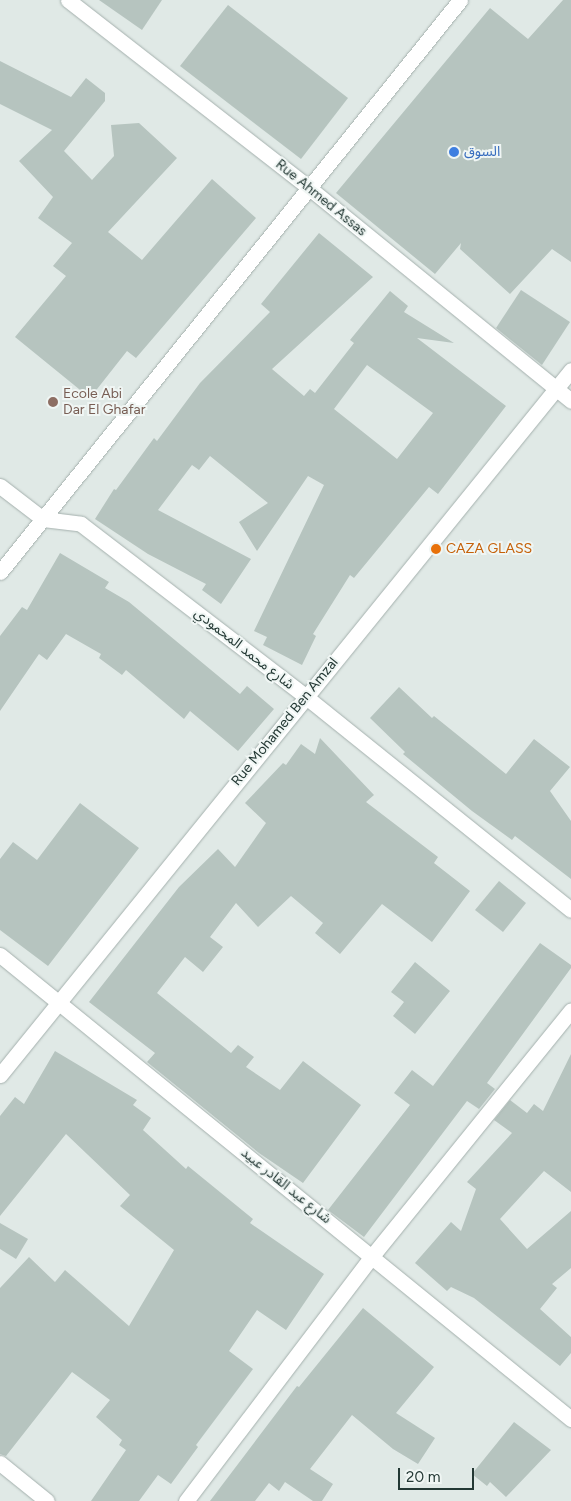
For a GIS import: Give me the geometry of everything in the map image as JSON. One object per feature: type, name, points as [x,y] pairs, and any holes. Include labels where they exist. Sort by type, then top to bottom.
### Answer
[{"type":"street","name":"Rue Ahmed Assas","points":[[68,0],[308,187],[571,401]]},
{"type":"street","points":[[0,572],[460,0]]},
{"type":"street","name":"Rue Mohamed Ben Amzal","points":[[0,1075],[305,696],[571,370]]},
{"type":"street","points":[[0,486],[42,519]]},
{"type":"street","name":"شارع محمد المحمودي","points":[[42,519],[80,524],[305,696],[571,910]]},
{"type":"street","name":"شارع عبد القادر عبيد","points":[[0,955],[571,1419]]},
{"type":"street","points":[[186,1501],[372,1256],[571,1010]]},
{"type":"street","points":[[0,1463],[47,1501]]},
{"type":"building","points":[[99,0],[162,0],[142,30]]},
{"type":"building","name":"السوق","points":[[563,0],[571,0],[571,262],[552,249],[510,294],[460,249],[461,243],[435,274],[336,193],[490,8],[528,39]]},
{"type":"building","points":[[228,5],[348,98],[301,159],[180,66]]},
{"type":"building","points":[[0,61],[71,97],[86,78],[105,93],[105,101],[64,151],[92,180],[114,156],[111,125],[139,123],[177,158],[108,232],[142,260],[212,179],[256,218],[136,358],[127,351],[90,398],[15,337],[66,276],[53,266],[72,243],[38,218],[53,197],[19,161],[52,130],[0,104]]},
{"type":"building","points":[[319,233],[373,277],[272,369],[304,396],[310,389],[315,393],[354,343],[350,340],[390,291],[408,306],[404,312],[454,343],[417,338],[506,406],[438,494],[429,487],[354,578],[350,575],[313,634],[316,636],[302,665],[263,645],[267,637],[254,631],[324,485],[308,476],[257,551],[239,522],[268,503],[210,456],[199,470],[192,465],[158,510],[251,559],[221,604],[202,590],[206,584],[148,554],[95,519],[114,489],[116,490],[154,438],[157,441],[200,383],[270,312],[261,304]],"holes":[[[367,365],[433,413],[397,459],[334,409]]]},
{"type":"building","points":[[521,290],[570,322],[542,365],[496,328]]},
{"type":"building","points":[[60,553],[109,582],[105,588],[129,602],[240,694],[247,686],[274,709],[238,751],[190,711],[184,719],[126,670],[122,675],[99,658],[101,654],[66,634],[47,660],[39,654],[0,711],[0,636],[22,607],[27,610]]},
{"type":"building","points":[[399,687],[432,718],[434,716],[506,774],[534,739],[570,767],[550,791],[571,821],[571,879],[515,836],[512,840],[472,811],[403,754],[405,752],[370,718]]},
{"type":"building","points":[[320,738],[374,795],[366,802],[438,857],[434,863],[470,891],[432,942],[382,904],[340,954],[315,933],[323,923],[291,896],[258,927],[236,903],[210,937],[223,947],[203,972],[185,957],[157,993],[231,1053],[238,1045],[254,1057],[246,1067],[280,1090],[303,1061],[361,1105],[303,1183],[259,1153],[147,1062],[155,1053],[89,1002],[179,887],[218,849],[235,867],[266,823],[245,803],[283,763],[286,765],[301,744],[315,754]]},
{"type":"building","points":[[80,803],[139,848],[48,966],[0,930],[0,859],[13,842],[37,860]]},
{"type":"building","points":[[499,881],[526,903],[503,932],[475,910]]},
{"type":"building","points":[[540,943],[571,965],[571,968],[487,1083],[495,1089],[479,1109],[467,1101],[364,1237],[328,1210],[410,1105],[394,1093],[412,1070],[433,1086]]},
{"type":"building","points":[[415,962],[450,991],[415,1034],[393,1016],[404,1002],[391,992]]},
{"type":"building","points":[[55,1051],[137,1100],[133,1105],[151,1118],[143,1130],[186,1169],[188,1166],[253,1219],[250,1223],[324,1274],[286,1330],[257,1310],[229,1351],[253,1369],[196,1445],[198,1447],[171,1484],[158,1475],[139,1501],[91,1501],[126,1450],[119,1445],[122,1440],[96,1417],[110,1400],[72,1372],[6,1456],[0,1454],[0,1288],[29,1257],[55,1282],[65,1270],[129,1326],[174,1250],[120,1206],[130,1195],[66,1134],[0,1216],[0,1116],[15,1097],[24,1104]]},
{"type":"building","points":[[571,1054],[571,1192],[544,1171],[500,1219],[527,1249],[571,1211],[571,1268],[552,1284],[557,1288],[540,1309],[571,1337],[571,1353],[560,1366],[474,1298],[451,1287],[447,1291],[415,1263],[451,1222],[461,1231],[476,1189],[467,1182],[512,1133],[494,1120],[510,1100],[527,1113],[534,1104],[543,1111]]},
{"type":"building","points":[[0,1223],[28,1239],[16,1259],[0,1249]]},
{"type":"building","points":[[363,1308],[434,1367],[396,1413],[435,1438],[418,1464],[393,1449],[352,1415],[310,1469],[333,1484],[322,1501],[313,1501],[285,1482],[279,1491],[269,1483],[255,1501],[210,1501],[297,1386],[299,1387]]},
{"type":"building","points":[[514,1422],[551,1450],[506,1497],[490,1482],[487,1486],[472,1474]]},
{"type":"place","name":"السوق","points":[[454,152]]},
{"type":"place","name":"Ecole Abi Dar El Ghafar","points":[[53,402]]},
{"type":"place","name":"CAZA GLASS","points":[[436,549]]}]
